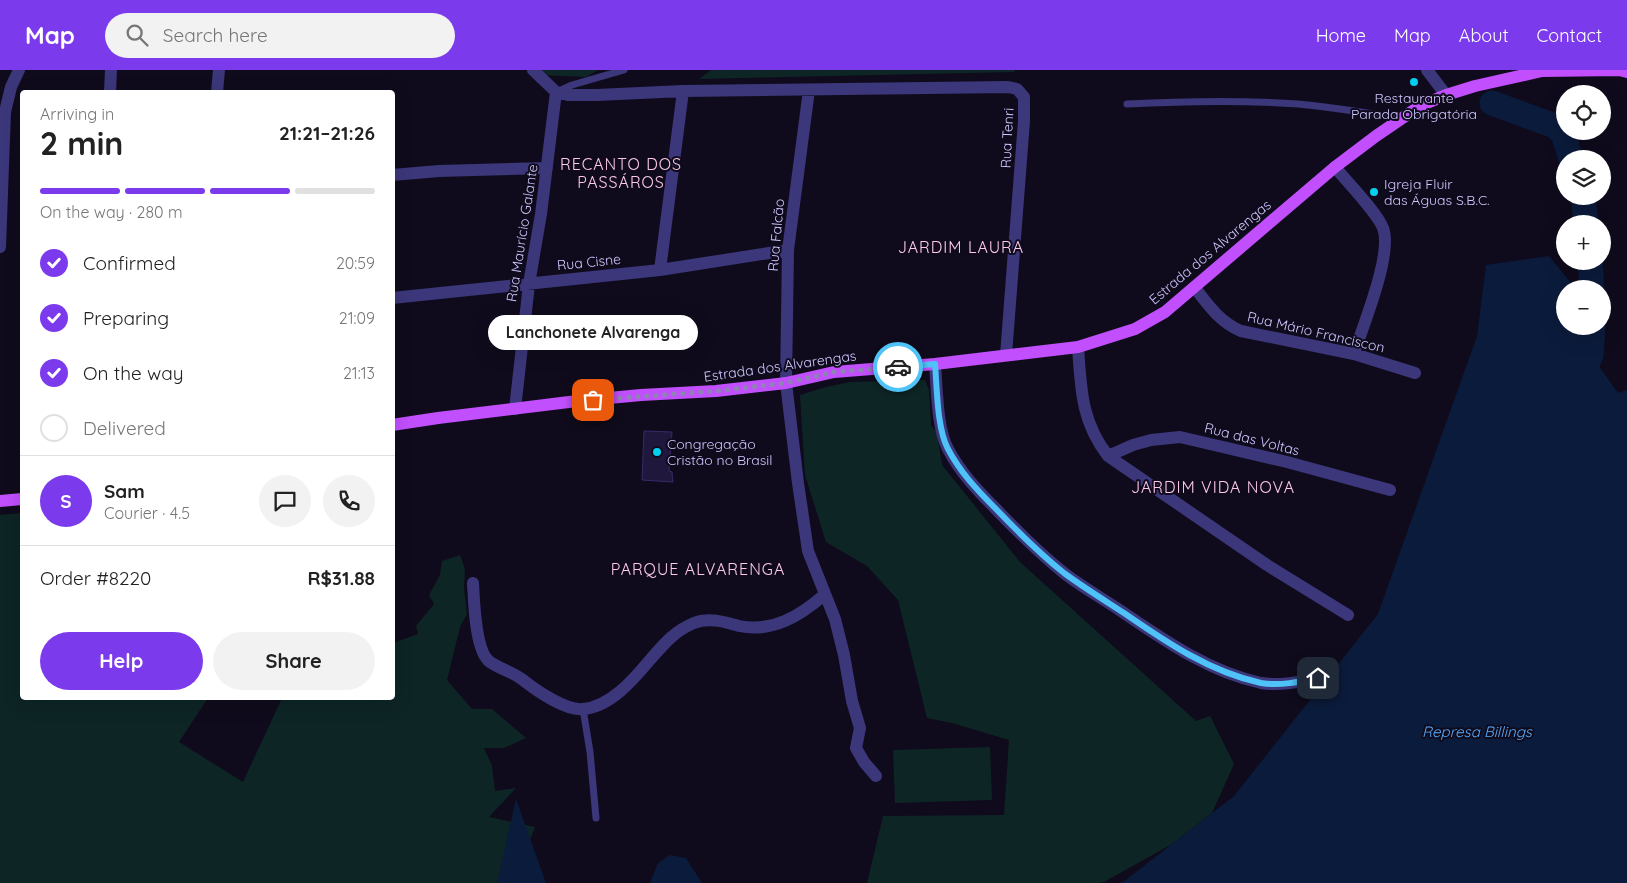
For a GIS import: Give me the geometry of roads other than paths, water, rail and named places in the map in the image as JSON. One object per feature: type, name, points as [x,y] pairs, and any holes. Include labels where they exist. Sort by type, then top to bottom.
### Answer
[{"type":"main road","name":"Estrada dos Alvarengas","points":[[395,425],[577,401],[716,391],[786,383],[834,372],[935,364],[1078,347],[1135,329],[1165,312],[1335,167],[1400,118],[1420,106],[1446,95],[1491,82],[1542,71],[1619,70],[1627,72]]},
{"type":"main road","points":[[0,501],[20,499]]},
{"type":"street","points":[[0,247],[5,112],[11,87],[19,70]]},
{"type":"street","points":[[110,90],[111,70]]},
{"type":"street","points":[[217,90],[219,70]]},
{"type":"street","points":[[533,70],[556,92]]},
{"type":"street","points":[[1427,70],[1446,95]]},
{"type":"street","name":"Rua Tenri","points":[[556,92],[568,95],[597,95],[683,91],[1008,87],[1017,89],[1024,97],[1024,121],[1006,355]]},
{"type":"street","name":"Rua Falcão","points":[[809,90],[788,250],[786,383],[808,551],[835,619],[844,655],[852,701],[860,728],[856,748],[864,762],[876,776]]},
{"type":"street","points":[[660,270],[683,91]]},
{"type":"street","name":"Rua Maurício Galante","points":[[516,409],[529,284],[548,168],[556,92]]},
{"type":"street","points":[[1335,167],[1376,217],[1382,226],[1386,239],[1381,270],[1354,354]]},
{"type":"street","points":[[395,175],[438,171],[548,168]]},
{"type":"street","name":"Rua Cisne","points":[[395,298],[660,270],[788,250]]},
{"type":"street","name":"Rua Mário Franciscon","points":[[1195,288],[1218,316],[1232,327],[1241,331],[1354,354],[1415,373]]},
{"type":"street","points":[[1078,347],[1081,389],[1087,418],[1097,441],[1108,456],[1267,565],[1348,616]]},
{"type":"street","points":[[935,364],[942,435],[947,448],[964,476],[1033,546],[1066,574],[1172,645],[1219,669],[1263,683],[1285,684],[1318,678]]},
{"type":"street","name":"Rua das Voltas","points":[[1108,456],[1133,445],[1151,440],[1180,437],[1280,460],[1390,490]]},
{"type":"street","points":[[472,583],[478,636],[486,659],[565,706],[583,710],[598,706],[612,698],[641,671],[672,635],[686,627],[698,622],[711,621],[756,627],[781,623],[808,609],[824,595]]},
{"type":"lane","points":[[556,92],[572,85],[624,70]]},
{"type":"lane","points":[[1127,104],[1214,101],[1287,104],[1344,109],[1400,118]]},
{"type":"lane","points":[[583,710],[590,752],[596,818]]},
{"type":"water","name":"Represa Billings","points":[[1549,256],[1556,265],[1556,270],[1560,270],[1569,280],[1556,280],[1556,335],[1586,335],[1591,355],[1618,393],[1627,390],[1627,883],[1119,883],[1123,882],[1234,796],[1378,614],[1477,336],[1486,265]]},
{"type":"water","points":[[516,799],[546,883],[497,883]]},
{"type":"water","points":[[670,855],[686,858],[702,883],[650,883],[658,863]]},
{"type":"waterway","points":[[1492,103],[1555,126],[1563,134],[1568,150]]},
{"type":"waterway","points":[[1584,205],[1585,215]]},
{"type":"waterway","points":[[1591,270],[1591,280]]},
{"type":"waterway","points":[[1578,386],[1591,355],[1592,335]]},
{"type":"place","name":"Restaurante Parada Obrigatória","points":[[1414,82]]},
{"type":"place","name":"Igreja Fluir das Águas S.B.C.","points":[[1374,192]]},
{"type":"place","name":"Lanchonete Alvarenga","points":[[593,400]]},
{"type":"place","name":"Congregação Cristão no Brasil","points":[[657,452]]},
{"type":"district","name":"RECANTO DOS PASSÁROS","points":[[621,173]]},
{"type":"district","name":"JARDIM LAURA","points":[[961,247]]},
{"type":"district","name":"JARDIM VIDA NOVA","points":[[1213,487]]},
{"type":"district","name":"PARQUE ALVARENGA","points":[[698,569]]}]
